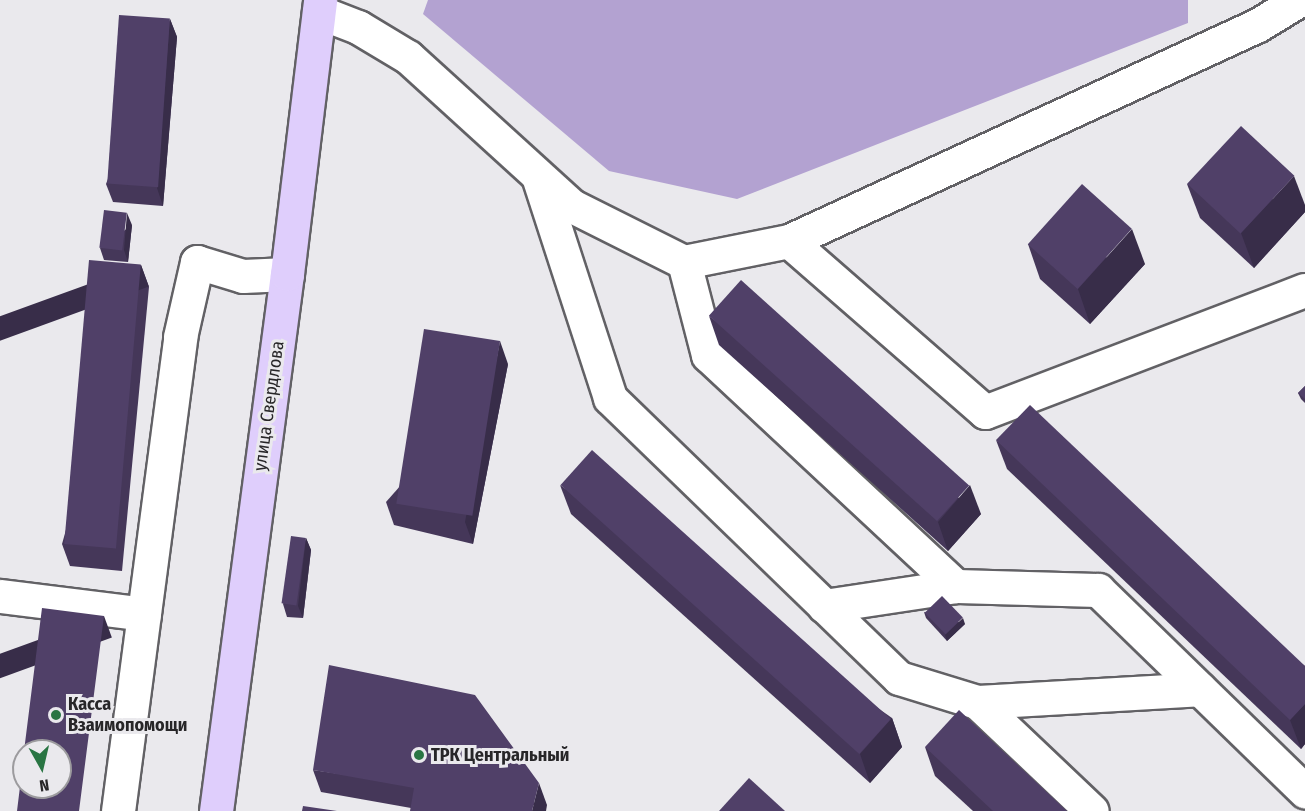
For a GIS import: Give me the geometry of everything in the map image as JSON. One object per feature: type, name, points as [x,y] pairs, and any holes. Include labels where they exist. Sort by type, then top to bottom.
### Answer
[{"type":"main road","name":"улица Свердлова","points":[[216,811],[287,274],[319,6]]},
{"type":"street","points":[[319,6],[408,57],[539,179],[572,206],[684,262],[789,242],[1258,25],[1299,0]]},
{"type":"street","points":[[539,179],[610,398],[899,678],[977,702],[1200,688]]},
{"type":"street","points":[[789,242],[985,412],[1305,291]]},
{"type":"street","points":[[118,811],[180,337],[197,262],[243,276],[287,274]]},
{"type":"street","points":[[684,262],[708,355],[956,586]]},
{"type":"street","points":[[824,606],[956,586],[1098,590],[1305,791]]},
{"type":"street","points":[[0,596],[144,614]]},
{"type":"street","points":[[977,702],[1092,811]]},
{"type":"shaded area","points":[[428,0],[1188,0],[1188,23],[737,199],[609,171],[423,14]]},
{"type":"building","points":[[119,15],[170,19],[158,187],[107,184]]},
{"type":"building","points":[[1241,126],[1294,176],[1241,234],[1187,184]]},
{"type":"building","points":[[1082,184],[1132,229],[1078,289],[1028,244]]},
{"type":"building","points":[[104,210],[127,213],[122,251],[99,248]]},
{"type":"building","points":[[89,260],[141,265],[116,548],[64,544]]},
{"type":"building","points":[[741,280],[969,485],[937,521],[709,316]]},
{"type":"building","points":[[424,329],[500,341],[472,516],[396,504]]},
{"type":"building","points":[[1305,386],[1305,399],[1298,393]]},
{"type":"building","points":[[1030,405],[1305,666],[1305,704],[1290,720],[996,440]]},
{"type":"building","points":[[592,450],[891,719],[859,754],[561,485]]},
{"type":"building","points":[[291,536],[306,538],[296,605],[282,603]]},
{"type":"building","points":[[942,596],[963,618],[946,634],[925,613]]},
{"type":"building","points":[[42,608],[104,616],[79,811],[17,811],[18,799],[72,799],[72,739],[26,739]]},
{"type":"building","name":"ТРК Центральный","points":[[329,665],[475,695],[539,783],[532,811],[410,811],[414,788],[313,770]]},
{"type":"building","points":[[959,710],[1067,811],[993,811],[925,747]]},
{"type":"building","points":[[749,778],[785,811],[719,811]]},
{"type":"building","points":[[303,806],[337,811],[302,811]]},
{"type":"place","name":"Касса Взаимопомощи","points":[[56,715]]},
{"type":"place","name":"ТРК Центральный","points":[[419,755]]}]
